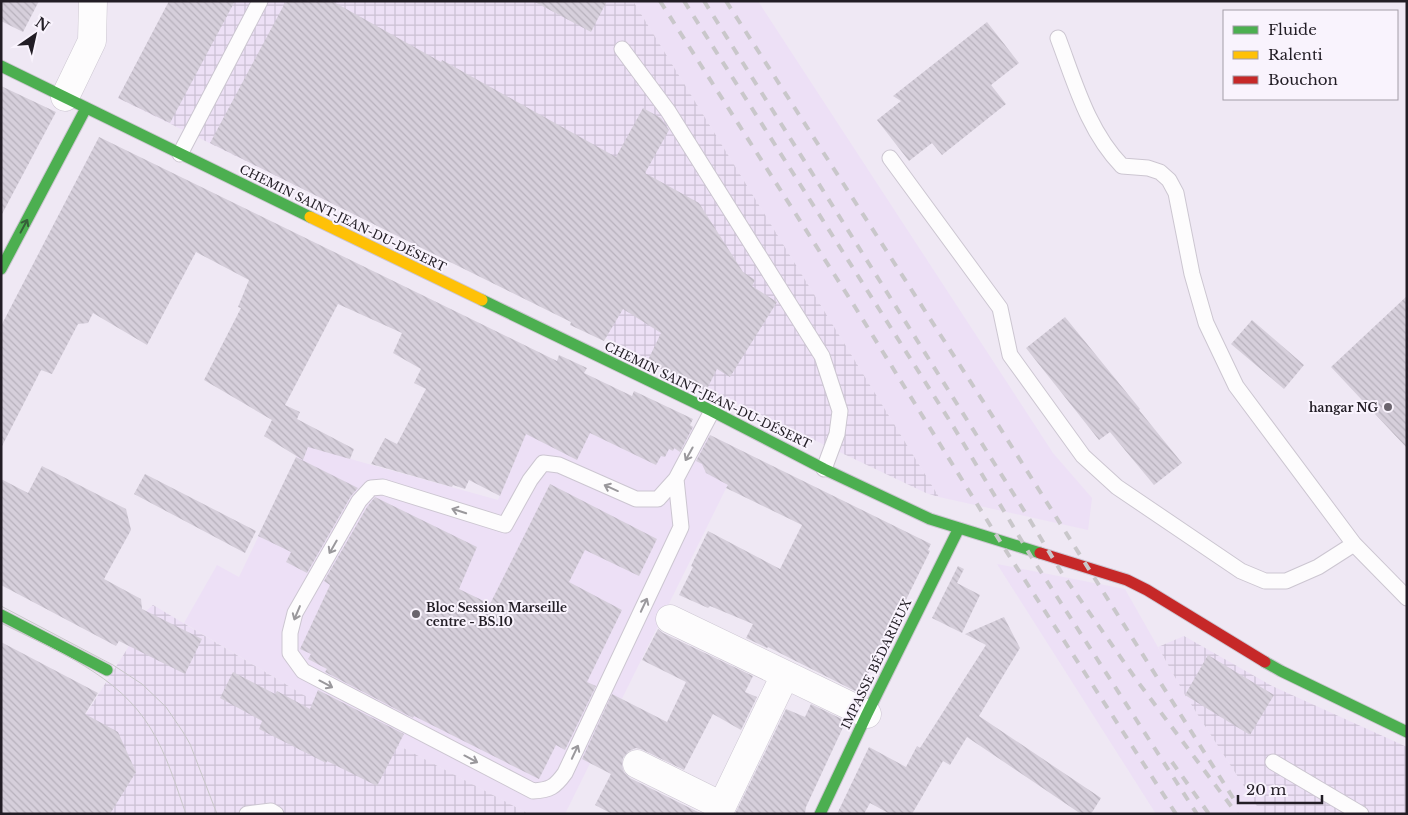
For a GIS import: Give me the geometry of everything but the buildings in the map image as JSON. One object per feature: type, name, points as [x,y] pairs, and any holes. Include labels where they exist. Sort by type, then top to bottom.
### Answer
[{"type":"street","points":[[1,269],[75,102],[92,41],[93,1]]},
{"type":"street","name":"CHEMIN SAINT-JEAN-DU-DÉSERT","points":[[1,66],[712,411],[824,469],[930,520],[1127,580],[1147,590],[1281,671],[1407,732]]},
{"type":"street","name":"IMPASSE BÉDARIEUX","points":[[820,814],[959,528]]},
{"type":"street","points":[[1,615],[107,670]]},
{"type":"street","points":[[670,619],[867,714]]},
{"type":"street","points":[[637,764],[722,806],[785,674]]},
{"type":"lane","points":[[180,154],[260,1]]},
{"type":"lane","points":[[1058,38],[1083,106],[1097,135],[1107,150],[1122,166],[1148,168],[1160,172],[1169,180],[1176,193],[1194,282],[1206,323],[1236,386],[1354,544],[1407,598]]},
{"type":"lane","points":[[622,49],[668,111],[822,356],[840,411],[837,434],[824,469]]},
{"type":"lane","points":[[890,158],[1000,308],[1010,355],[1083,456],[1117,487],[1241,571],[1265,581],[1286,582],[1318,567],[1354,544]]},
{"type":"lane","points":[[676,479],[681,527],[565,773],[558,784],[547,790],[533,791],[302,671],[290,653],[290,633],[295,613],[359,501],[371,488],[383,487],[505,525],[530,480],[543,463],[559,465],[636,499],[658,498],[676,479],[712,411]]},
{"type":"lane","points":[[1273,762],[1361,814]]},
{"type":"lane","points":[[248,814],[273,813]]},
{"type":"shaded area","points":[[170,1],[633,1],[939,497],[926,493],[643,359],[640,355],[118,98]]},
{"type":"shaded area","points":[[633,1],[758,1],[1053,453],[1092,498],[1088,530],[939,497]]},
{"type":"shaded area","points":[[557,360],[744,452],[565,814],[529,814],[312,700],[184,623],[217,565],[239,577],[303,443],[354,460],[498,500]]},
{"type":"shaded area","points":[[997,564],[1125,589],[1185,695],[1262,814],[1156,814]]},
{"type":"shaded area","points":[[153,605],[312,700],[529,814],[14,814],[77,709],[86,714],[129,646],[146,611]]},
{"type":"shaded area","points":[[1184,636],[1272,686],[1407,747],[1407,814],[1262,814],[1185,695],[1158,647]]},
{"type":"tram line","points":[[1,606],[113,665],[142,684],[166,707],[190,744],[217,814]]},
{"type":"tram line","points":[[1,623],[64,654],[104,679],[121,693],[137,710],[157,739],[171,771],[186,814]]},
{"type":"railway","points":[[660,1],[855,307],[1008,554],[1176,814]]},
{"type":"railway","points":[[684,1],[953,426],[1032,558],[1197,814]]},
{"type":"railway","points":[[704,1],[1063,575],[1138,682],[1237,814]]},
{"type":"railway","points":[[726,1],[988,409],[1235,801]]},
{"type":"railway","points":[[1172,762],[1209,814]]},
{"type":"traffic: fast","points":[[1,66],[310,217]]},
{"type":"traffic: fast","points":[[1,269],[86,108]]},
{"type":"traffic: fast","points":[[482,300],[712,411],[824,469],[930,519],[1040,553]]},
{"type":"traffic: fast","points":[[820,814],[959,528]]},
{"type":"traffic: fast","points":[[1,615],[107,670]]},
{"type":"traffic: fast","points":[[1265,662],[1407,732]]},
{"type":"traffic: slow","points":[[310,217],[482,300]]},
{"type":"traffic: jam","points":[[1040,553],[1127,580],[1147,590],[1265,662]]},
{"type":"place","name":"hangar NG","points":[[1388,407]]},
{"type":"place","name":"Bloc Session Marseille centre - BS.10","points":[[416,614]]}]
